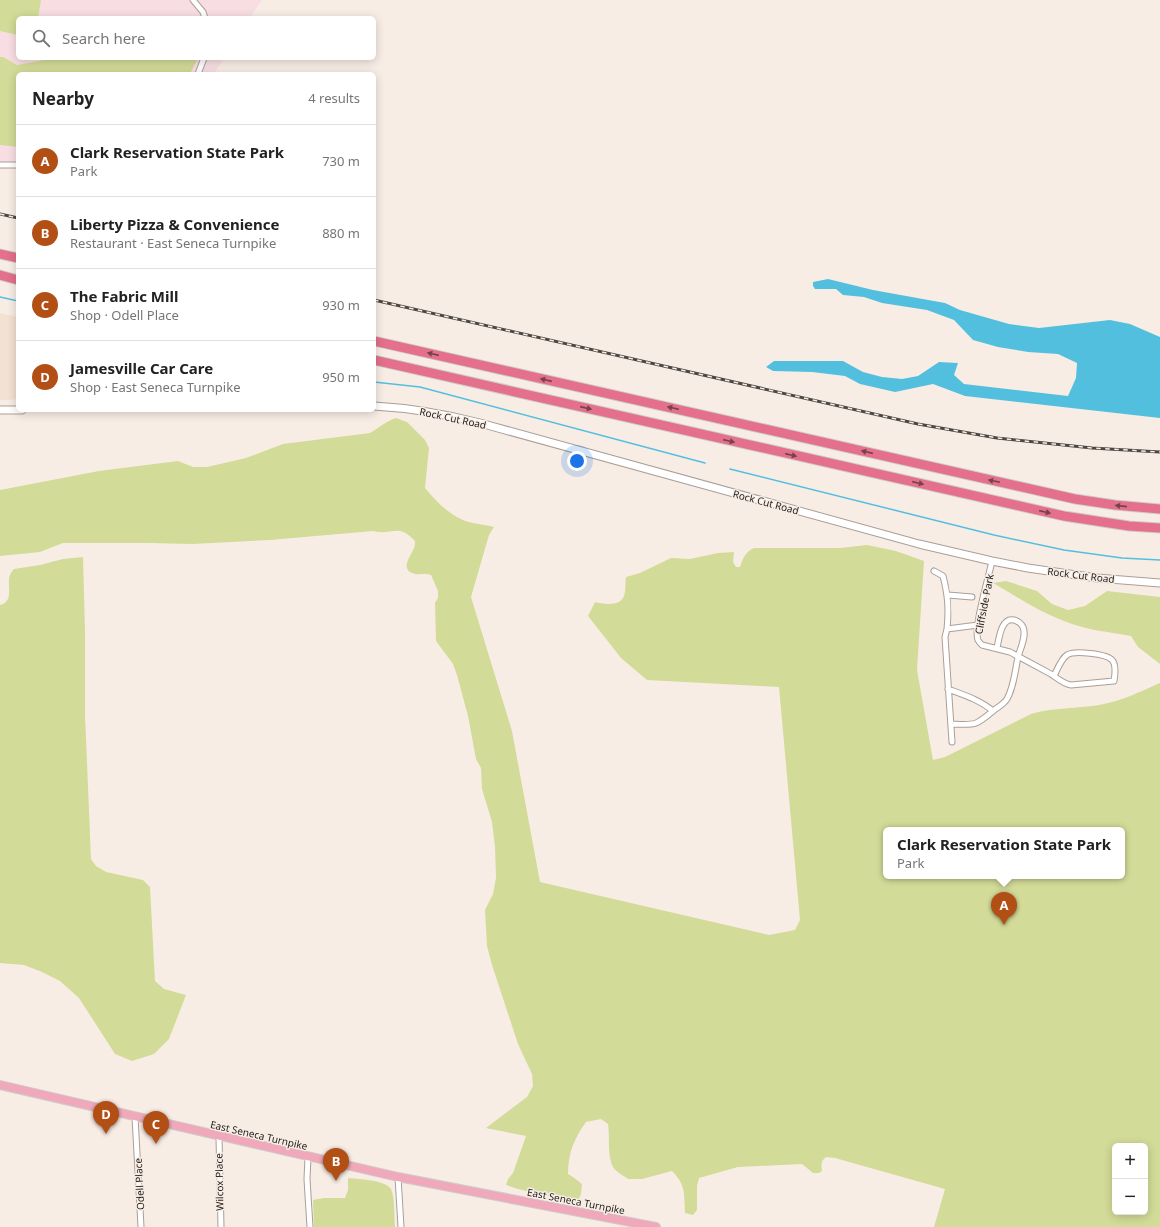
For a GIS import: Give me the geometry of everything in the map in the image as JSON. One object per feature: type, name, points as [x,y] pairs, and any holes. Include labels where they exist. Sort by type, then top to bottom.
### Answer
[{"type":"highway","points":[[0,254],[16,258]]},
{"type":"highway","points":[[0,276],[16,280]]},
{"type":"highway","points":[[376,341],[1074,499],[1115,505],[1160,509]]},
{"type":"highway","points":[[376,360],[1064,516],[1129,526],[1160,528]]},
{"type":"main road","name":"East Seneca Turnpike","points":[[0,1085],[398,1177],[656,1227]]},
{"type":"street","points":[[193,0],[203,12],[204,16]]},
{"type":"street","points":[[199,72],[203,60]]},
{"type":"street","points":[[0,165],[16,165]]},
{"type":"street","name":"Rock Cut Road","points":[[376,406],[435,412],[474,421],[919,544],[992,561],[1097,578],[1160,583]]},
{"type":"street","points":[[0,410],[16,410]]},
{"type":"street","name":"Cliffside Park","points":[[992,561],[978,625],[977,639],[979,642],[1018,656],[1066,684],[1071,685],[1114,681],[1114,662],[1109,657],[1091,654],[1068,654],[1064,657],[1054,676]]},
{"type":"street","points":[[934,572],[943,576],[948,595],[949,611],[947,630],[944,637],[952,742]]},
{"type":"street","points":[[948,595],[972,597]]},
{"type":"street","points":[[951,723],[977,724],[1003,704],[1007,699],[1013,682],[1024,631],[1023,627],[1016,620],[1007,620],[1003,624],[997,648]]},
{"type":"street","points":[[947,630],[978,625]]},
{"type":"street","points":[[948,689],[970,697],[993,711]]},
{"type":"street","name":"Odell Place","points":[[135,1117],[142,1227]]},
{"type":"street","name":"Wilcox Place","points":[[219,1136],[221,1227]]},
{"type":"street","points":[[308,1157],[307,1180],[310,1227]]},
{"type":"street","points":[[398,1177],[401,1227]]},
{"type":"shaded area","points":[[0,0],[262,0],[251,16],[16,16],[16,60],[223,60],[215,72],[16,72],[16,168],[0,169]]},
{"type":"shaded area","points":[[0,313],[16,317],[16,399],[0,400]]},
{"type":"green space","points":[[0,0],[41,0],[38,16],[16,16],[16,35],[0,31]]},
{"type":"green space","points":[[0,57],[3,57],[17,65],[45,60],[197,60],[191,72],[16,72],[16,147],[0,145]]},
{"type":"green space","points":[[396,418],[407,422],[425,440],[429,448],[425,488],[441,505],[461,519],[494,527],[489,535],[471,597],[512,731],[540,882],[769,935],[795,930],[800,920],[779,687],[647,680],[621,658],[588,616],[595,602],[611,604],[619,602],[622,599],[625,594],[626,577],[640,573],[671,558],[690,559],[718,553],[734,552],[733,562],[736,567],[740,567],[748,551],[754,548],[840,548],[867,545],[896,551],[924,561],[917,670],[933,760],[945,757],[1031,714],[1048,710],[1107,703],[1130,696],[1160,683],[1160,1227],[934,1227],[945,1189],[835,1158],[826,1157],[822,1163],[822,1171],[819,1173],[813,1173],[802,1164],[738,1167],[699,1178],[697,1186],[697,1210],[693,1215],[685,1213],[682,1185],[672,1171],[642,1179],[628,1179],[614,1169],[609,1152],[608,1124],[601,1119],[586,1122],[575,1140],[569,1159],[568,1174],[582,1184],[581,1194],[577,1203],[506,1185],[508,1179],[513,1173],[526,1136],[486,1128],[527,1097],[533,1086],[532,1074],[518,1044],[487,946],[485,910],[493,894],[496,878],[495,847],[492,822],[482,789],[481,768],[476,759],[468,716],[457,675],[453,664],[436,641],[435,603],[438,598],[438,591],[431,575],[415,574],[407,569],[407,562],[414,547],[415,541],[404,532],[373,531],[270,540],[192,544],[63,543],[40,552],[0,556],[0,490],[99,471],[178,461],[193,467],[207,467],[246,458],[283,444],[370,433],[392,419]]},
{"type":"green space","points":[[83,557],[85,714],[91,859],[96,866],[106,872],[143,880],[150,887],[155,981],[164,989],[186,995],[169,1039],[154,1054],[132,1061],[115,1054],[79,998],[60,981],[24,965],[0,963],[0,605],[5,603],[9,596],[9,579],[14,569],[40,565],[63,559]]},
{"type":"green space","points":[[1006,581],[1037,591],[1052,604],[1068,610],[1085,606],[1107,591],[1160,597],[1160,664],[1138,647],[1131,636],[1089,629],[1064,621],[1037,608],[993,583]]},
{"type":"green space","points":[[348,1178],[371,1180],[384,1184],[391,1189],[395,1227],[314,1227],[313,1200],[324,1198],[345,1198],[348,1190]]},
{"type":"water","points":[[828,279],[873,290],[945,303],[960,310],[1009,324],[1039,328],[1110,320],[1130,324],[1160,337],[1160,418],[965,396],[933,384],[895,392],[860,384],[845,376],[812,372],[773,371],[766,367],[774,361],[843,361],[863,372],[882,377],[902,379],[918,376],[939,362],[958,363],[954,375],[964,384],[1068,396],[1076,378],[1077,363],[1058,354],[1028,352],[998,347],[973,340],[954,320],[927,310],[882,303],[864,297],[843,295],[836,289],[815,289],[813,286],[813,282]]},
{"type":"waterway","points":[[0,297],[16,301]]},
{"type":"waterway","points":[[376,382],[420,387],[705,463]]},
{"type":"waterway","points":[[730,469],[994,535],[1064,550],[1122,558],[1160,560]]},
{"type":"railway","points":[[0,214],[16,218]]},
{"type":"railway","points":[[376,300],[918,424],[997,438],[1092,448],[1160,452]]},
{"type":"place","name":"Clark Reservation State Park","points":[[1004,925]]},
{"type":"place","name":"Jamesville Car Care","points":[[106,1134]]},
{"type":"place","name":"The Fabric Mill","points":[[156,1144]]},
{"type":"place","name":"Liberty Pizza & Convenience","points":[[336,1181]]}]
